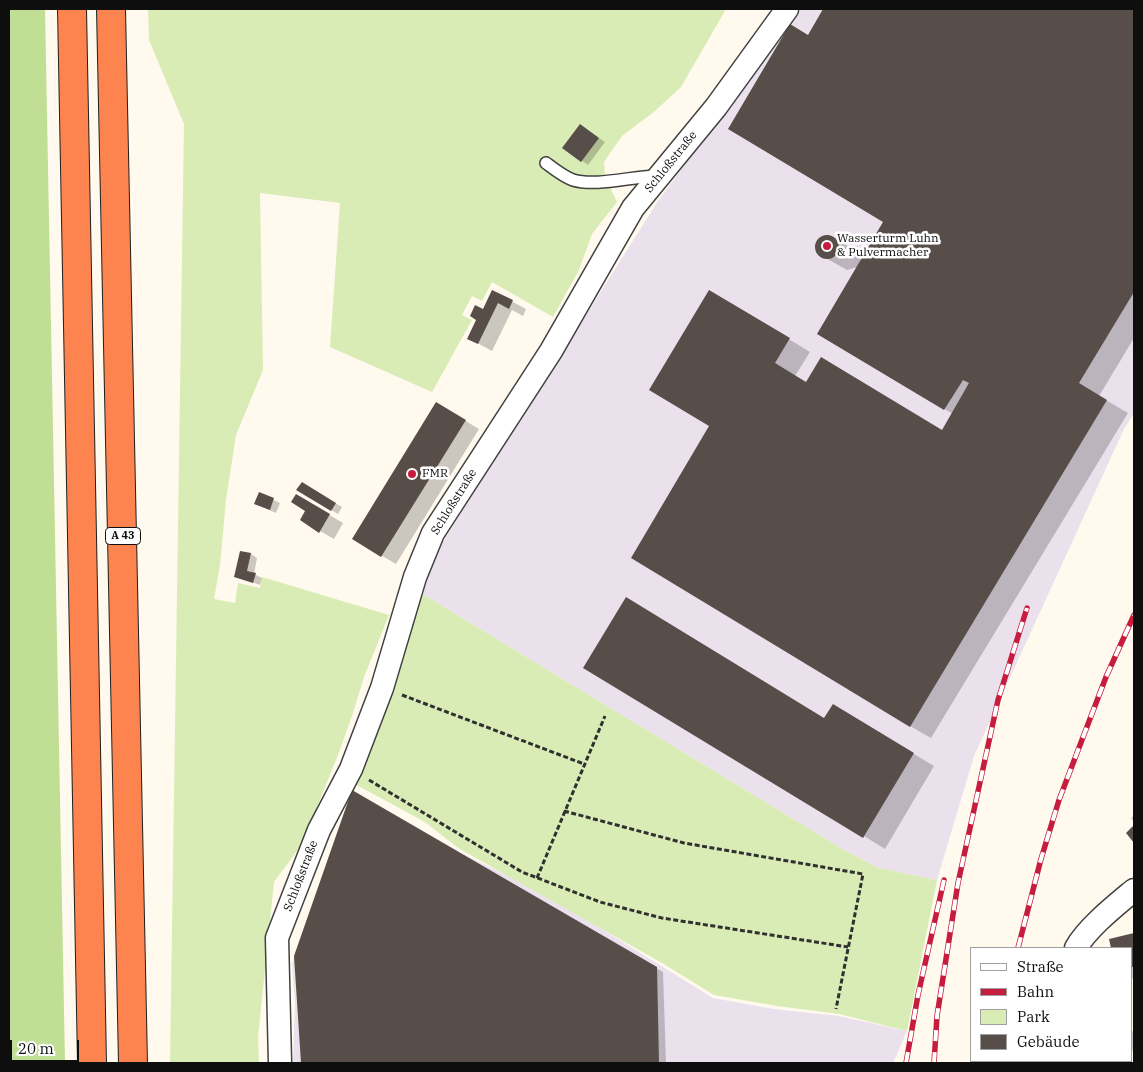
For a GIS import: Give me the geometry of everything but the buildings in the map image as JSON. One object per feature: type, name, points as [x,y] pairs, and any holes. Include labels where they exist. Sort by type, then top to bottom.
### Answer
[{"type":"highway","points":[[72,9],[92,1063]]},
{"type":"highway","name":"A 43","points":[[111,9],[133,1063]]},
{"type":"street","name":"Schloßstraße","points":[[280,1063],[277,938],[319,830],[351,769],[382,688],[415,577],[433,533],[551,351],[632,208],[716,107],[787,9]]},
{"type":"street","points":[[1077,947],[1080,941],[1107,914],[1134,890]]},
{"type":"lane","points":[[546,163],[572,180],[592,183],[640,176],[659,176]]},
{"type":"path","points":[[382,688],[584,764]]},
{"type":"path","points":[[537,878],[605,716]]},
{"type":"path","points":[[351,769],[522,872],[600,902],[662,918],[848,947]]},
{"type":"path","points":[[564,811],[684,843],[863,874],[836,1009]]},
{"type":"shaded area","points":[[800,9],[1134,9],[1134,413],[1124,429],[974,756],[937,880],[879,868],[846,851],[421,593],[434,556],[658,201]]},
{"type":"shaded area","points":[[352,790],[463,854],[545,894],[713,998],[774,1009],[839,1016],[907,1031],[893,1063],[293,1063],[295,1003],[292,964]]},
{"type":"green space","points":[[9,9],[45,9],[65,1063],[9,1063]]},
{"type":"green space","points":[[148,9],[726,9],[681,87],[655,111],[622,136],[604,162],[605,177],[617,202],[592,234],[579,270],[553,317],[492,282],[482,301],[472,296],[462,315],[472,320],[432,392],[330,347],[340,203],[260,193],[263,370],[236,435],[214,599],[235,603],[238,583],[260,588],[262,577],[389,615],[364,677],[338,755],[302,844],[274,882],[258,1037],[259,1063],[170,1063],[184,124],[149,40]]},
{"type":"green space","points":[[421,593],[846,851],[879,868],[937,880],[907,1031],[839,1014],[714,995],[662,963],[458,848],[425,822],[353,783]]},
{"type":"railway","points":[[934,1063],[937,1016],[958,883],[998,700],[1027,608]]},
{"type":"railway","points":[[1018,947],[1041,859],[1059,800],[1106,677],[1134,615]]},
{"type":"railway","points":[[906,1063],[918,995],[944,880]]},
{"type":"place","name":"Wasserturm Luhn & Pulvermacher","points":[[827,246]]},
{"type":"place","name":"FMR","points":[[412,474]]}]
